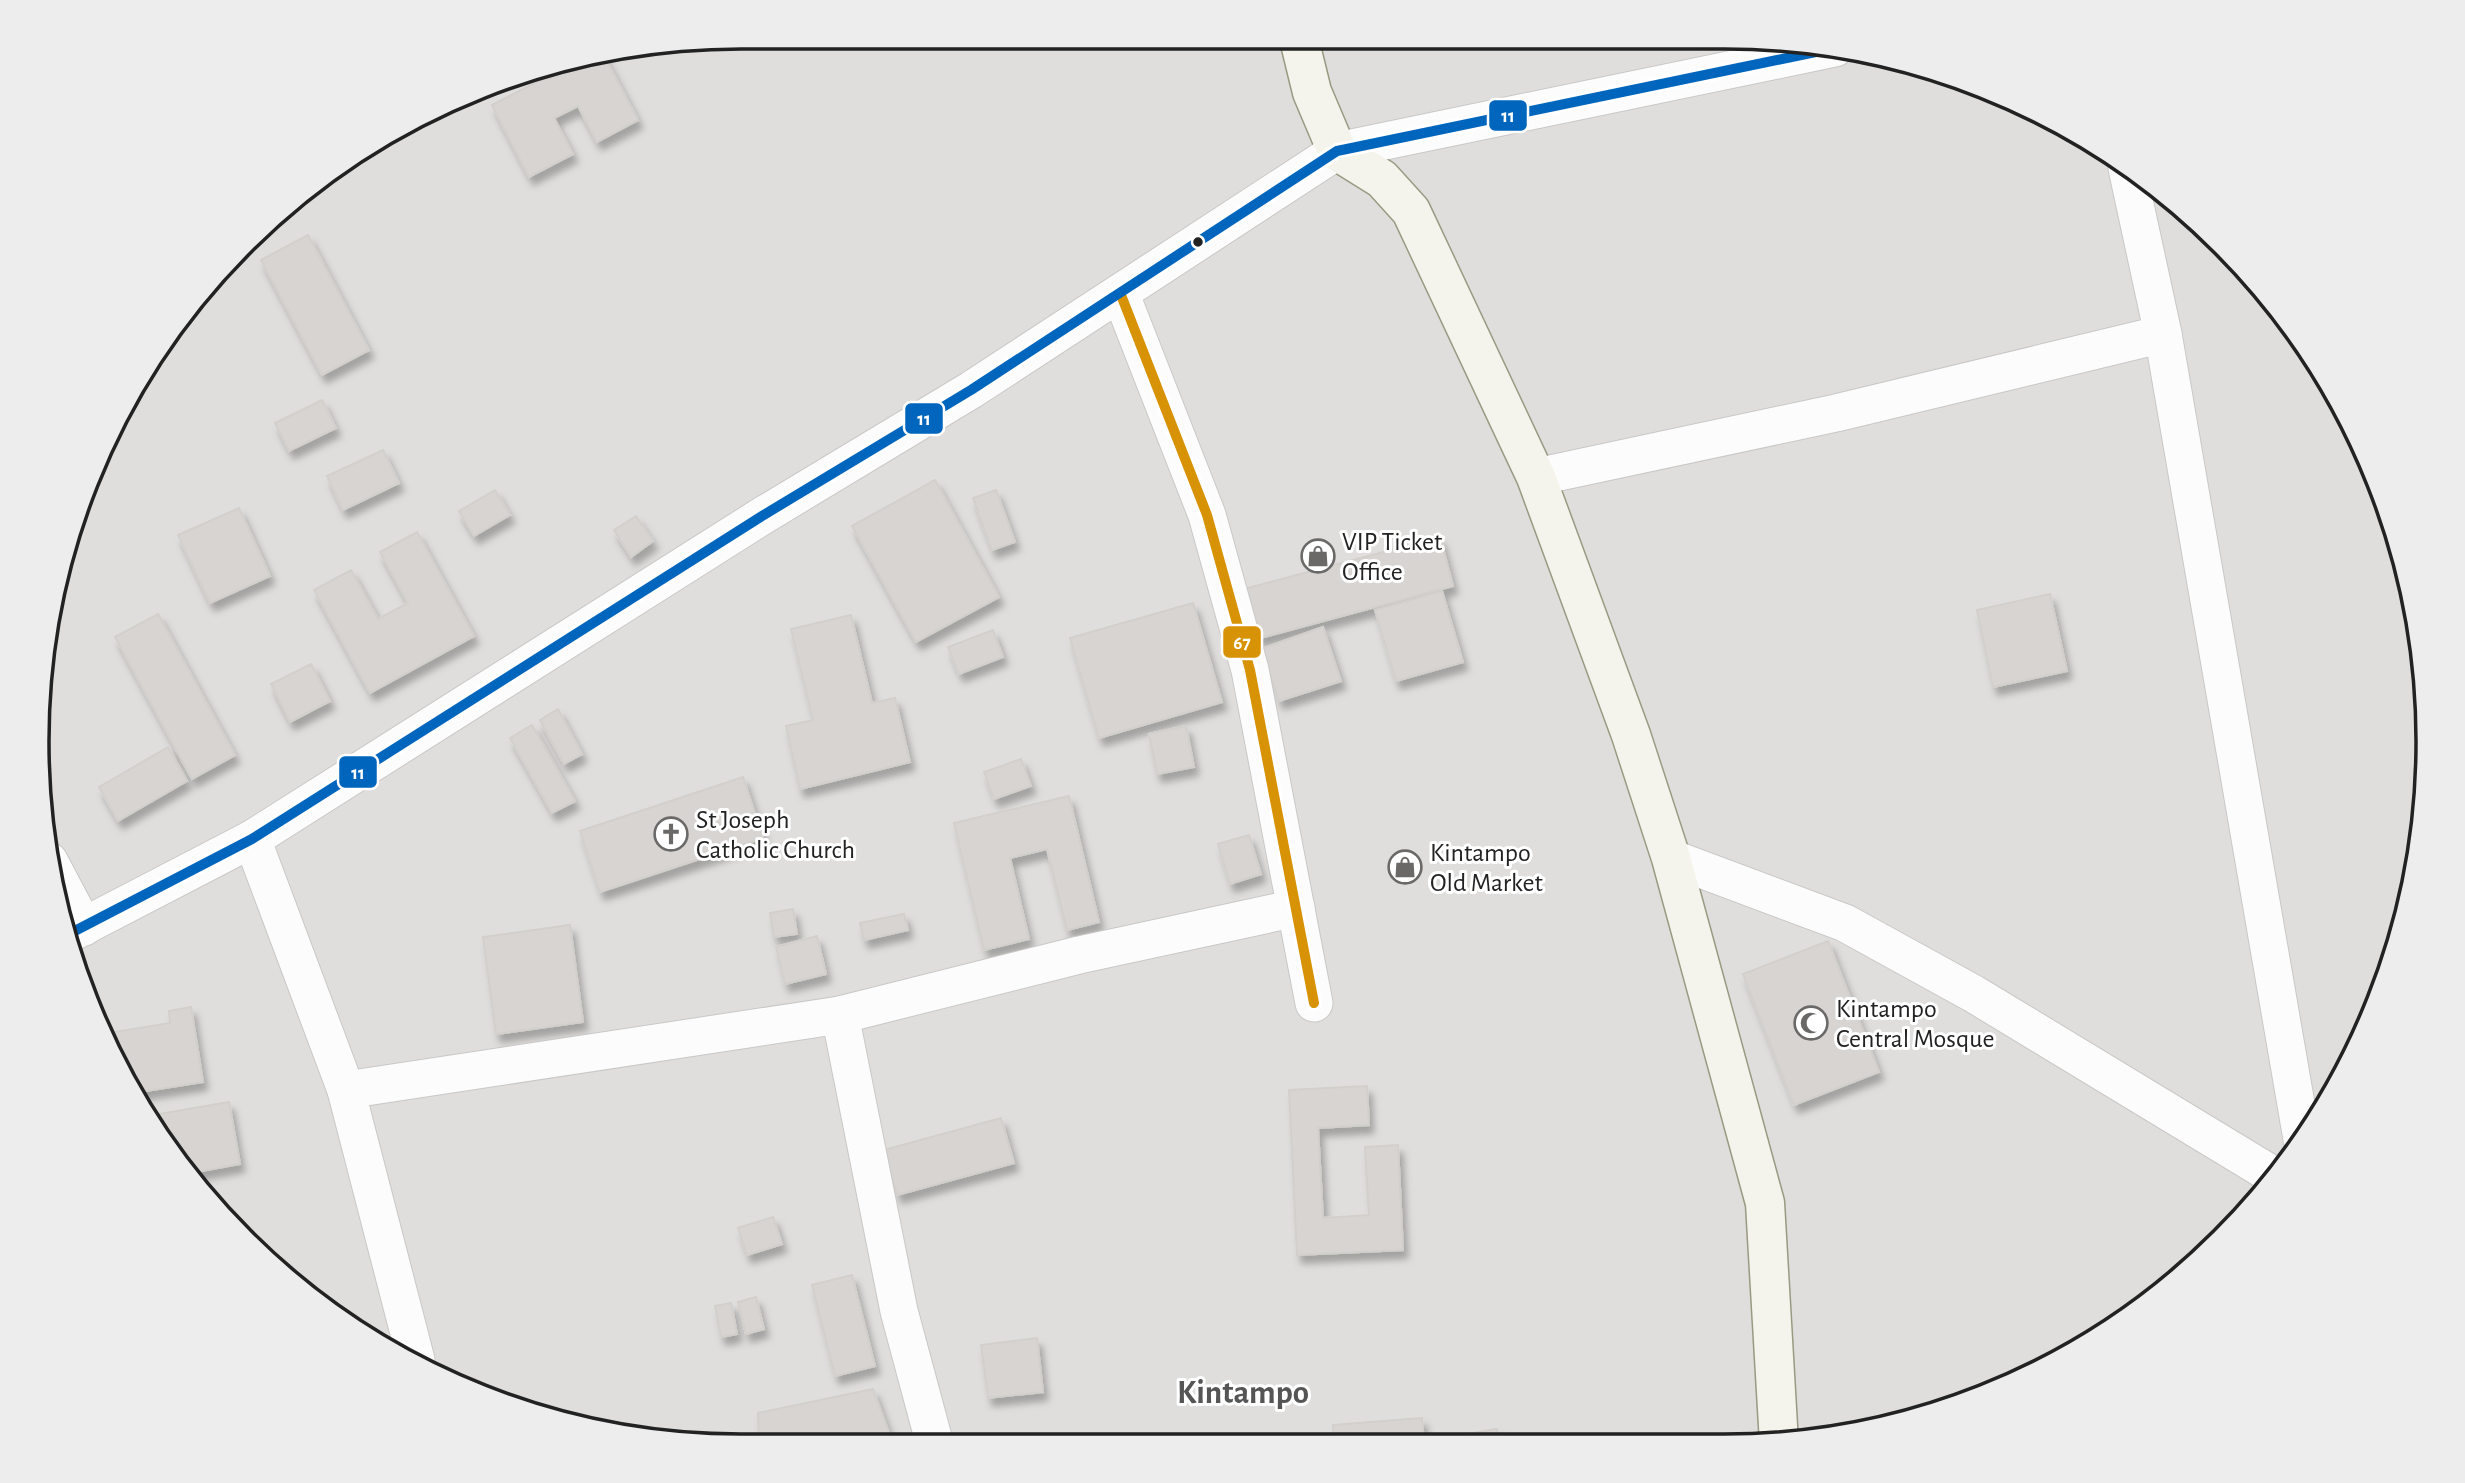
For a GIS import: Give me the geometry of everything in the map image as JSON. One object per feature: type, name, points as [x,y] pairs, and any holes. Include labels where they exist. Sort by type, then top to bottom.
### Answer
[{"type":"main road","points":[[1301,49],[1312,92],[1337,151],[1382,179],[1412,211],[1536,477],[1631,734],[1671,858],[1765,1202],[1778,1432]]},
{"type":"street","points":[[76,931],[252,839],[762,516],[1121,295],[1337,151],[1806,54]]},
{"type":"street","points":[[2130,181],[2163,334],[2300,1125]]},
{"type":"street","points":[[1121,295],[1207,515],[1250,670],[1314,1003]]},
{"type":"street","points":[[1536,477],[1836,413],[2163,334]]},
{"type":"street","points":[[252,839],[346,1090],[414,1351]]},
{"type":"street","points":[[1671,858],[1845,923],[1974,994],[2266,1171]]},
{"type":"street","points":[[346,1090],[840,1015],[1079,955],[1296,908]]},
{"type":"street","points":[[840,1015],[900,1311],[931,1434]]},
{"type":"shaded area","points":[[696,50],[1769,50],[1859,62],[1946,86],[2030,120],[2108,166],[2145,192],[2213,252],[2273,320],[2299,357],[2345,435],[2363,476],[2379,519],[2403,606],[2415,696],[2416,742],[2415,787],[2403,877],[2379,964],[2363,1007],[2345,1048],[2299,1126],[2244,1198],[2180,1262],[2145,1291],[2070,1341],[2030,1363],[1946,1397],[1859,1421],[1769,1433],[696,1433],[606,1421],[519,1397],[435,1363],[357,1317],[285,1262],[221,1198],[192,1163],[142,1088],[102,1007],[86,964],[62,877],[50,787],[50,696],[62,606],[73,562],[86,519],[120,435],[166,357],[221,285],[285,221],[320,192],[395,142],[476,102],[519,86],[606,62]]},
{"type":"building","points":[[607,62],[638,120],[597,142],[578,106],[554,118],[573,154],[529,177],[492,105],[543,79]]},
{"type":"building","points":[[308,235],[369,350],[322,375],[261,260]]},
{"type":"building","points":[[322,400],[336,428],[289,451],[275,423]]},
{"type":"building","points":[[383,450],[399,483],[343,510],[327,476]]},
{"type":"building","points":[[935,480],[999,597],[916,642],[852,526]]},
{"type":"building","points":[[495,490],[510,515],[474,536],[459,511]]},
{"type":"building","points":[[996,490],[1015,542],[992,550],[973,498]]},
{"type":"building","points":[[239,508],[270,576],[210,603],[178,535]]},
{"type":"building","points":[[636,516],[653,541],[631,557],[614,530]]},
{"type":"building","points":[[417,532],[474,636],[370,693],[314,590],[351,570],[378,619],[408,603],[380,552]]},
{"type":"building","points":[[1440,537],[1453,586],[1257,639],[1244,589]]},
{"type":"building","points":[[1442,591],[1463,662],[1396,681],[1375,610]]},
{"type":"building","points":[[2050,594],[2067,671],[1993,687],[1977,610]]},
{"type":"building","points":[[1193,603],[1222,702],[1099,738],[1070,638]]},
{"type":"building","points":[[158,614],[235,755],[192,779],[115,637]]},
{"type":"building","points":[[851,615],[872,703],[895,698],[910,762],[800,789],[786,726],[813,720],[791,629]]},
{"type":"building","points":[[1323,627],[1341,681],[1279,701],[1261,649]]},
{"type":"building","points":[[993,630],[1003,657],[959,674],[948,647]]},
{"type":"building","points":[[311,664],[330,701],[290,722],[271,684]]},
{"type":"building","points":[[558,709],[582,754],[564,764],[540,720]]},
{"type":"building","points":[[532,725],[575,801],[552,813],[510,738]]},
{"type":"building","points":[[1186,726],[1194,767],[1157,774],[1149,734]]},
{"type":"building","points":[[168,747],[187,781],[118,821],[99,787]]},
{"type":"building","points":[[1021,759],[1031,786],[994,799],[984,772]]},
{"type":"building","name":"St Joseph Catholic Church","points":[[743,777],[763,838],[600,892],[580,831]]},
{"type":"building","points":[[1069,796],[1099,922],[1067,930],[1047,849],[1010,858],[1029,939],[984,950],[954,823]]},
{"type":"building","points":[[1249,835],[1261,874],[1230,884],[1218,844]]},
{"type":"building","points":[[793,909],[797,934],[774,937],[770,913]]},
{"type":"building","points":[[904,914],[908,930],[864,940],[860,923]]},
{"type":"building","points":[[570,925],[583,1022],[496,1034],[483,937]]},
{"type":"building","points":[[817,936],[826,974],[785,984],[776,947]]},
{"type":"building","points":[[1828,941],[1879,1072],[1794,1105],[1743,974]]},
{"type":"building","points":[[191,1007],[203,1082],[144,1091],[113,1032],[170,1023],[169,1011]]},
{"type":"building","points":[[1367,1086],[1369,1125],[1318,1128],[1323,1218],[1369,1215],[1365,1147],[1398,1145],[1403,1250],[1297,1255],[1289,1090]]},
{"type":"building","points":[[229,1102],[240,1164],[199,1172],[159,1114]]},
{"type":"building","points":[[1001,1118],[1014,1163],[897,1195],[884,1150]]},
{"type":"building","points":[[773,1217],[782,1244],[747,1255],[738,1228]]},
{"type":"building","points":[[852,1275],[875,1366],[835,1376],[812,1285]]},
{"type":"building","points":[[756,1297],[764,1329],[746,1334],[738,1302]]},
{"type":"building","points":[[731,1303],[737,1334],[721,1337],[715,1306]]},
{"type":"building","points":[[1037,1338],[1043,1392],[988,1398],[981,1345]]},
{"type":"building","points":[[873,1389],[889,1434],[759,1434],[758,1413]]},
{"type":"building","points":[[1422,1418],[1423,1434],[1334,1434],[1333,1425]]},
{"type":"building","points":[[1497,1429],[1498,1434],[1467,1434]]},
{"type":"transit line","name":"11","points":[[76,930],[252,839],[762,516],[971,390],[1337,151],[1806,54]]},
{"type":"transit line","name":"67","points":[[1121,295],[1207,515],[1250,670],[1314,1003]]},
{"type":"place","name":"VIP Ticket Office","points":[[1318,556]]},
{"type":"place","name":"St Joseph Catholic Church","points":[[671,834]]},
{"type":"place","name":"Kintampo Old Market","points":[[1405,867]]},
{"type":"place","name":"Kintampo Central Mosque","points":[[1811,1023]]},
{"type":"district","name":"Kintampo","points":[[1243,1391]]}]
